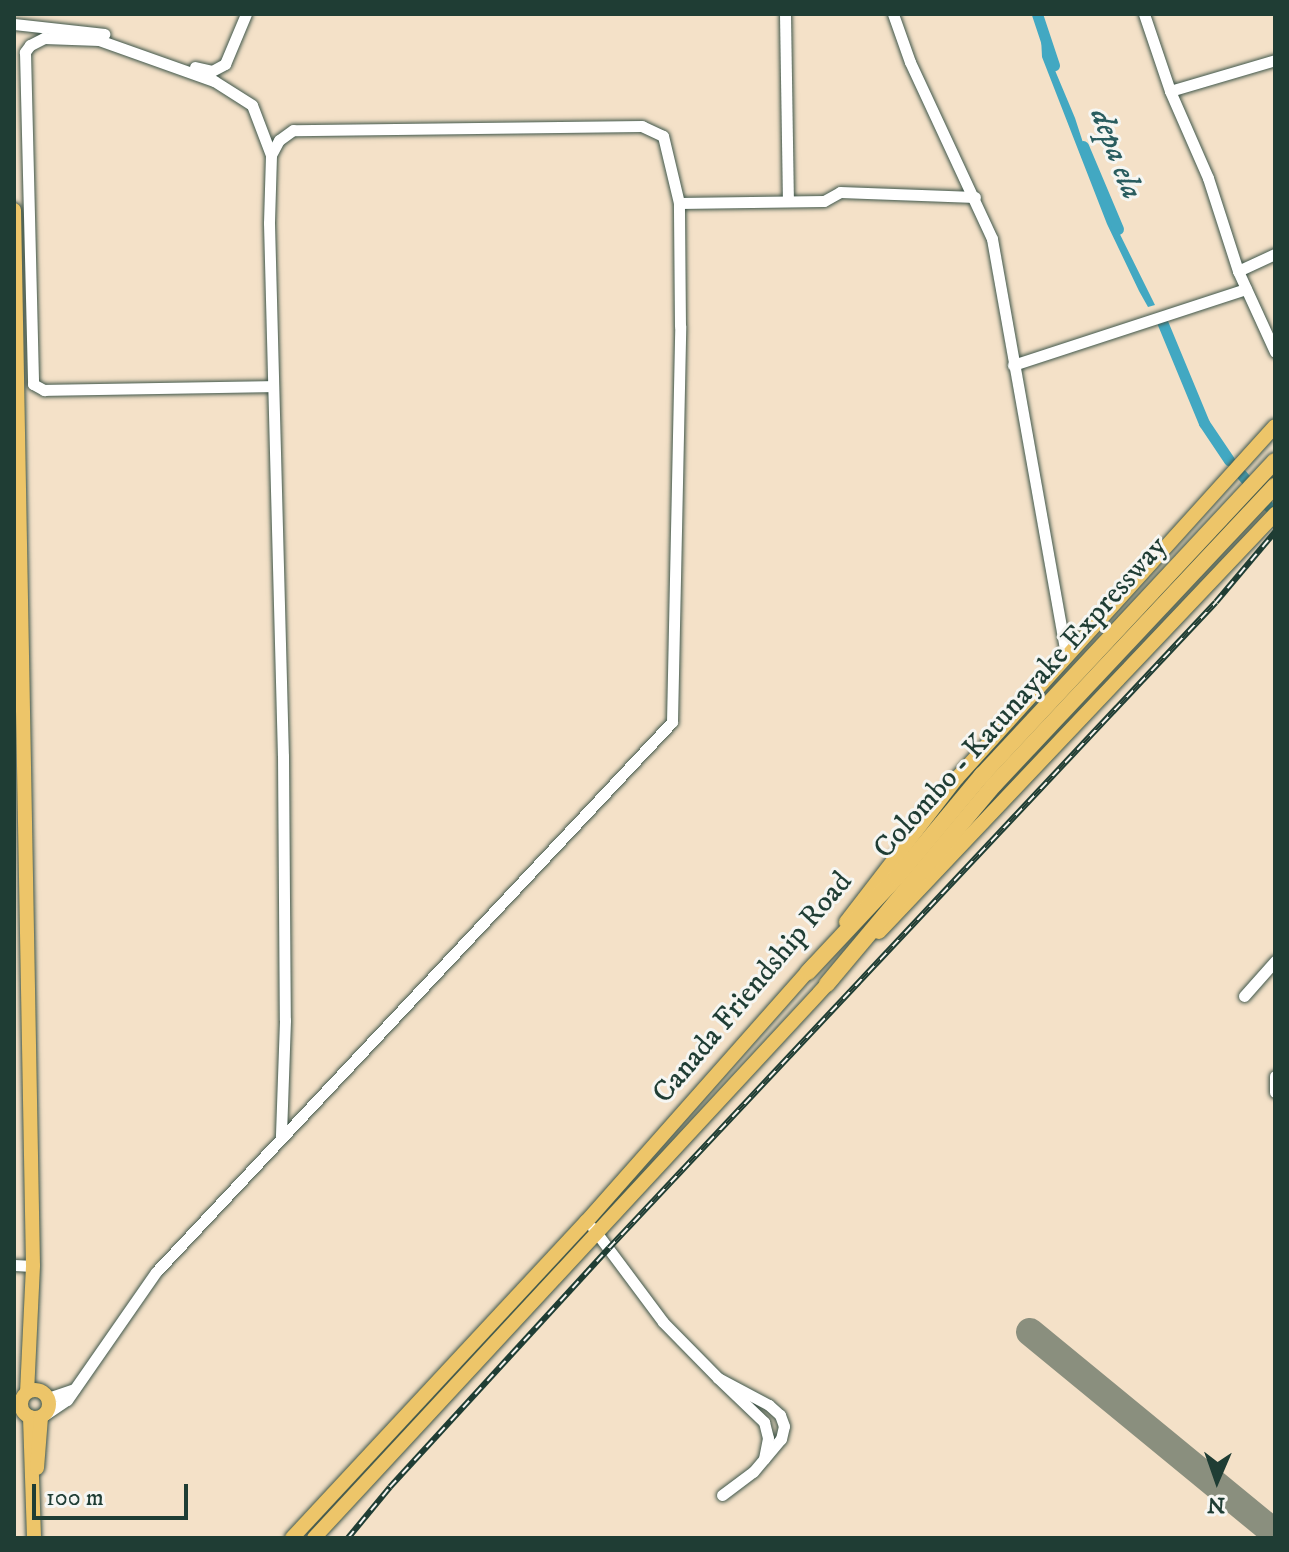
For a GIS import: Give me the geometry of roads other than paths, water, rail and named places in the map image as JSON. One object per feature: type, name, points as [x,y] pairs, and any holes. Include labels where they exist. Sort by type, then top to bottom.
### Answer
[{"type":"highway","name":"Colombo - Katunayake Expressway","points":[[827,984],[989,779],[1275,461]]},
{"type":"highway","name":"Colombo - Katunayake Expressway","points":[[808,972],[989,779],[1275,486]]},
{"type":"main road","points":[[14,210],[18,727],[33,1266],[31,1415],[34,1538]]},
{"type":"main road","name":"Canada Friendship Road","points":[[314,1538],[591,1227],[808,972],[957,778],[1275,426]]},
{"type":"main road","name":"Canada Friendship Road","points":[[292,1538],[917,894],[1029,770],[1275,514]]},
{"type":"main road","points":[[31,1395],[21,1405],[31,1415]]},
{"type":"street","points":[[14,24],[103,34],[212,71],[225,64],[246,14]]},
{"type":"street","points":[[785,14],[788,201]]},
{"type":"street","points":[[893,14],[910,62],[992,239],[1066,655]]},
{"type":"street","points":[[1144,14],[1170,91],[1208,178],[1238,271],[1275,352]]},
{"type":"street","points":[[273,386],[44,390],[33,384],[25,52],[30,45],[44,38],[99,40],[214,81],[252,105],[271,155],[273,386],[283,756],[285,1020],[281,1137]]},
{"type":"street","points":[[1170,91],[1275,60]]},
{"type":"street","points":[[31,1415],[62,1406],[156,1272],[522,886],[672,722],[680,326],[679,203],[663,136],[642,126],[293,130],[279,140],[271,155]]},
{"type":"street","points":[[679,203],[824,201],[840,192],[975,197]]},
{"type":"street","points":[[1238,271],[1275,254]]},
{"type":"street","points":[[1013,365],[1246,289]]},
{"type":"street","points":[[1244,996],[1275,961]]},
{"type":"street","points":[[1275,1076],[1275,1092]]},
{"type":"street","points":[[591,1227],[663,1322],[764,1422],[768,1438],[764,1459]]},
{"type":"street","points":[[14,1265],[33,1266]]},
{"type":"street","points":[[718,1378],[763,1401],[780,1415],[784,1426],[781,1439],[764,1459],[742,1482],[722,1495]]},
{"type":"street","points":[[31,1395],[74,1389]]},
{"type":"water","points":[[1041,37],[1075,118],[1099,192],[1155,305],[1148,307],[1107,224],[1042,57]]},
{"type":"waterway","name":"depa ela","points":[[1037,14],[1054,65]]},
{"type":"waterway","name":"depa ela","points":[[1083,146],[1118,229]]},
{"type":"waterway","name":"depa ela","points":[[1163,324],[1204,423],[1229,460]]},
{"type":"waterway","name":"depa ela","points":[[1241,474],[1269,507]]},
{"type":"railway","points":[[348,1538],[390,1487],[609,1248],[1216,602],[1275,532]]}]
